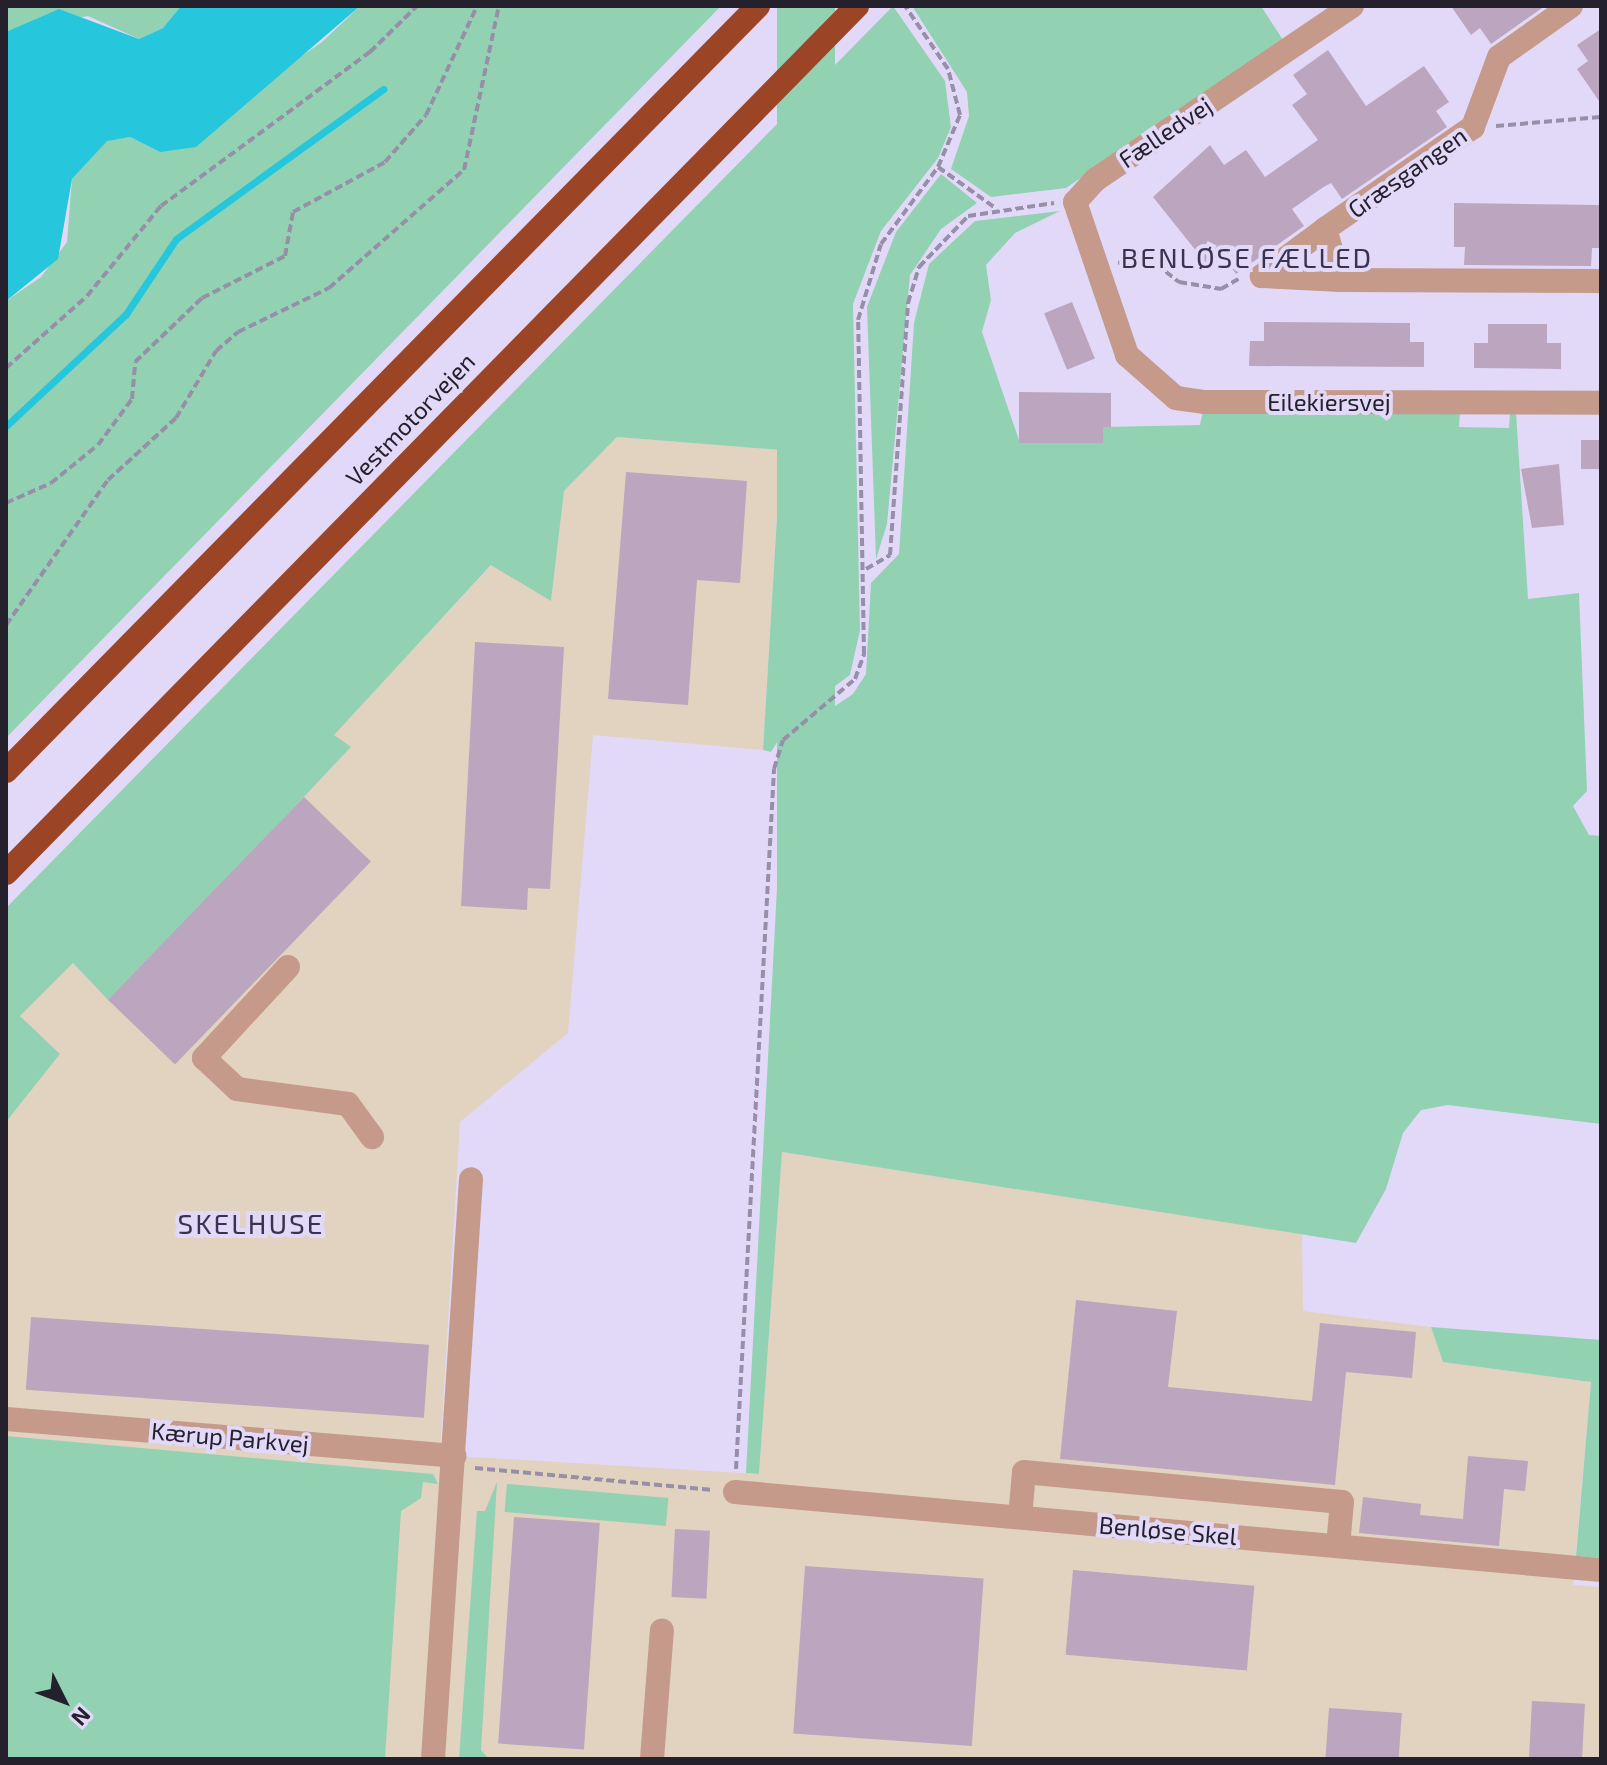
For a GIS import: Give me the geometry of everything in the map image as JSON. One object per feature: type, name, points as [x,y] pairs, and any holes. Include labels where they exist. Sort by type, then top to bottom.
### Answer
[{"type":"highway","name":"Vestmotorvejen","points":[[6,771],[758,6]]},
{"type":"highway","name":"Vestmotorvejen","points":[[6,873],[857,6]]},
{"type":"street","name":"Fælledvej","points":[[1075,202],[1096,179],[1352,6]]},
{"type":"street","name":"Græsgangen","points":[[1262,276],[1478,121],[1499,57],[1571,6]]},
{"type":"street","points":[[1075,202],[1094,273]]},
{"type":"street","name":"Græsgangen","points":[[1325,229],[1340,280]]},
{"type":"street","name":"Eilekiersvej","points":[[1094,273],[1127,355],[1176,398],[1601,403]]},
{"type":"street","points":[[1262,276],[1340,280],[1601,281]]},
{"type":"street","points":[[288,967],[204,1058],[237,1089],[348,1104],[372,1137]]},
{"type":"street","points":[[433,1759],[455,1461],[471,1179]]},
{"type":"street","name":"Kærup Parkvej","points":[[6,1419],[455,1461]]},
{"type":"street","points":[[1020,1517],[1024,1472],[1342,1502],[1338,1546]]},
{"type":"street","name":"Benløse Skel","points":[[735,1492],[1601,1570]]},
{"type":"street","points":[[652,1759],[662,1630]]},
{"type":"path","points":[[6,368],[87,296],[161,206],[370,52],[417,6]]},
{"type":"path","points":[[6,503],[51,483],[98,445],[132,399],[135,362],[202,298],[285,256],[293,212],[385,162],[431,108],[477,6]]},
{"type":"path","points":[[6,625],[108,480],[176,418],[216,351],[238,332],[329,288],[464,170],[499,6]]},
{"type":"path","points":[[455,1461],[735,1492],[774,769],[798,720],[855,679],[864,654],[866,569],[858,320],[881,244],[938,167],[960,115],[948,69],[905,6]]},
{"type":"path","points":[[1478,121],[1526,127],[1601,117]]},
{"type":"path","points":[[938,167],[994,207]]},
{"type":"path","points":[[866,569],[890,555],[908,303],[919,267],[942,236],[994,207],[1075,202]]},
{"type":"path","points":[[1094,273],[1140,255],[1186,284],[1221,289],[1262,276]]},
{"type":"shaded area","points":[[617,437],[781,450],[763,750],[593,735],[568,1033],[460,1122],[440,1455],[759,1474],[782,1152],[1302,1234],[1303,1311],[1431,1327],[1444,1362],[1591,1382],[1573,1585],[1601,1587],[1601,1759],[6,1759],[6,1122],[60,1054],[20,1016],[73,963],[111,1002],[351,747],[333,735],[492,565],[551,601],[564,491]]},
{"type":"green space","points":[[6,6],[181,6],[163,28],[139,39],[88,16],[6,32]]},
{"type":"green space","points":[[360,6],[721,6],[6,738],[6,301],[41,277],[67,242],[72,179],[107,140],[130,137],[160,152],[322,42]]},
{"type":"green space","points":[[777,6],[835,6],[835,1107],[777,1107]]},
{"type":"green space","points":[[893,6],[945,81],[951,127],[938,158],[881,231],[853,304],[860,630],[850,675],[792,718],[771,752],[763,750],[781,450],[617,437],[564,491],[551,601],[491,565],[334,735],[351,747],[110,1002],[73,963],[20,1016],[60,1054],[6,1122],[6,908]]},
{"type":"green space","points":[[912,6],[1261,6],[1283,40],[1066,188],[991,197],[951,169],[969,116],[967,92]]},
{"type":"green space","points":[[941,174],[977,203],[941,229],[910,275],[887,524],[876,559],[867,307],[896,232]]},
{"type":"green space","points":[[1060,211],[1015,233],[986,265],[991,300],[982,332],[1020,443],[1103,443],[1103,427],[1200,425],[1203,411],[1460,413],[1459,427],[1509,428],[1510,412],[1516,412],[1528,599],[1579,593],[1587,791],[1573,806],[1589,835],[1601,836],[1601,1124],[1448,1105],[1421,1110],[1403,1133],[1386,1189],[1356,1243],[782,1152],[759,1474],[746,1473],[784,756],[798,731],[853,694],[866,674],[871,583],[899,554],[914,323],[929,264],[975,221]]},
{"type":"green space","points":[[1431,1327],[1601,1340],[1601,1558],[1576,1556],[1591,1382],[1443,1362]]},
{"type":"green space","points":[[6,1436],[433,1474],[438,1484],[423,1482],[421,1498],[401,1511],[385,1759],[6,1759]]},
{"type":"green space","points":[[497,1482],[481,1750],[489,1759],[459,1759],[477,1511],[485,1511]]},
{"type":"green space","points":[[507,1484],[668,1498],[666,1526],[505,1512]]},
{"type":"water","points":[[181,6],[360,6],[196,147],[160,152],[130,137],[107,141],[72,179],[58,259],[6,301],[6,32],[59,9],[139,39],[163,28]]},
{"type":"building","points":[[1451,6],[1545,6],[1491,44],[1480,28],[1471,35]]},
{"type":"building","points":[[1601,29],[1601,104],[1577,69],[1588,61],[1577,45]]},
{"type":"building","points":[[1328,50],[1366,106],[1424,66],[1449,102],[1436,111],[1447,127],[1342,199],[1331,183],[1322,188],[1292,209],[1304,226],[1236,274],[1224,257],[1209,267],[1153,197],[1210,145],[1224,165],[1246,150],[1265,177],[1318,140],[1292,105],[1307,94],[1293,75]]},
{"type":"building","points":[[1454,203],[1601,205],[1601,248],[1592,248],[1591,266],[1464,265],[1465,247],[1454,247]]},
{"type":"building","points":[[1072,302],[1095,359],[1067,370],[1044,313]]},
{"type":"building","points":[[1264,322],[1410,323],[1410,342],[1424,342],[1424,367],[1249,366],[1250,341],[1264,341]]},
{"type":"building","points":[[1488,324],[1547,324],[1547,343],[1561,343],[1561,369],[1474,368],[1474,343],[1488,343]]},
{"type":"building","points":[[1019,392],[1111,393],[1111,427],[1103,427],[1103,443],[1019,443]]},
{"type":"building","points":[[1581,440],[1601,440],[1601,469],[1581,469]]},
{"type":"building","points":[[1559,464],[1564,525],[1532,528],[1521,469]]},
{"type":"building","points":[[626,472],[747,481],[740,583],[697,580],[688,705],[608,699]]},
{"type":"building","points":[[475,642],[564,647],[550,889],[528,888],[527,910],[461,906]]},
{"type":"building","points":[[304,797],[371,862],[175,1064],[108,1000]]},
{"type":"building","points":[[1076,1300],[1177,1311],[1168,1387],[1312,1401],[1320,1323],[1416,1332],[1412,1378],[1346,1372],[1335,1485],[1060,1459]]},
{"type":"building","points":[[31,1317],[429,1345],[424,1418],[26,1390]]},
{"type":"building","points":[[1468,1456],[1528,1461],[1525,1491],[1504,1489],[1499,1546],[1359,1533],[1363,1497],[1421,1504],[1420,1515],[1463,1519]]},
{"type":"building","points":[[514,1517],[600,1523],[584,1749],[498,1743]]},
{"type":"building","points":[[675,1529],[710,1531],[706,1599],[671,1597]]},
{"type":"building","points":[[805,1566],[984,1578],[972,1746],[793,1734]]},
{"type":"building","points":[[1073,1570],[1254,1586],[1247,1671],[1066,1655]]},
{"type":"building","points":[[1532,1701],[1585,1704],[1582,1759],[1529,1759]]},
{"type":"building","points":[[1329,1708],[1402,1713],[1399,1759],[1325,1759]]},
{"type":"waterway","points":[[6,426],[126,314],[176,239],[383,89]]},
{"type":"district","name":"BENLØSE FÆLLED","points":[[1247,257]]},
{"type":"district","name":"SKELHUSE","points":[[251,1223]]}]
